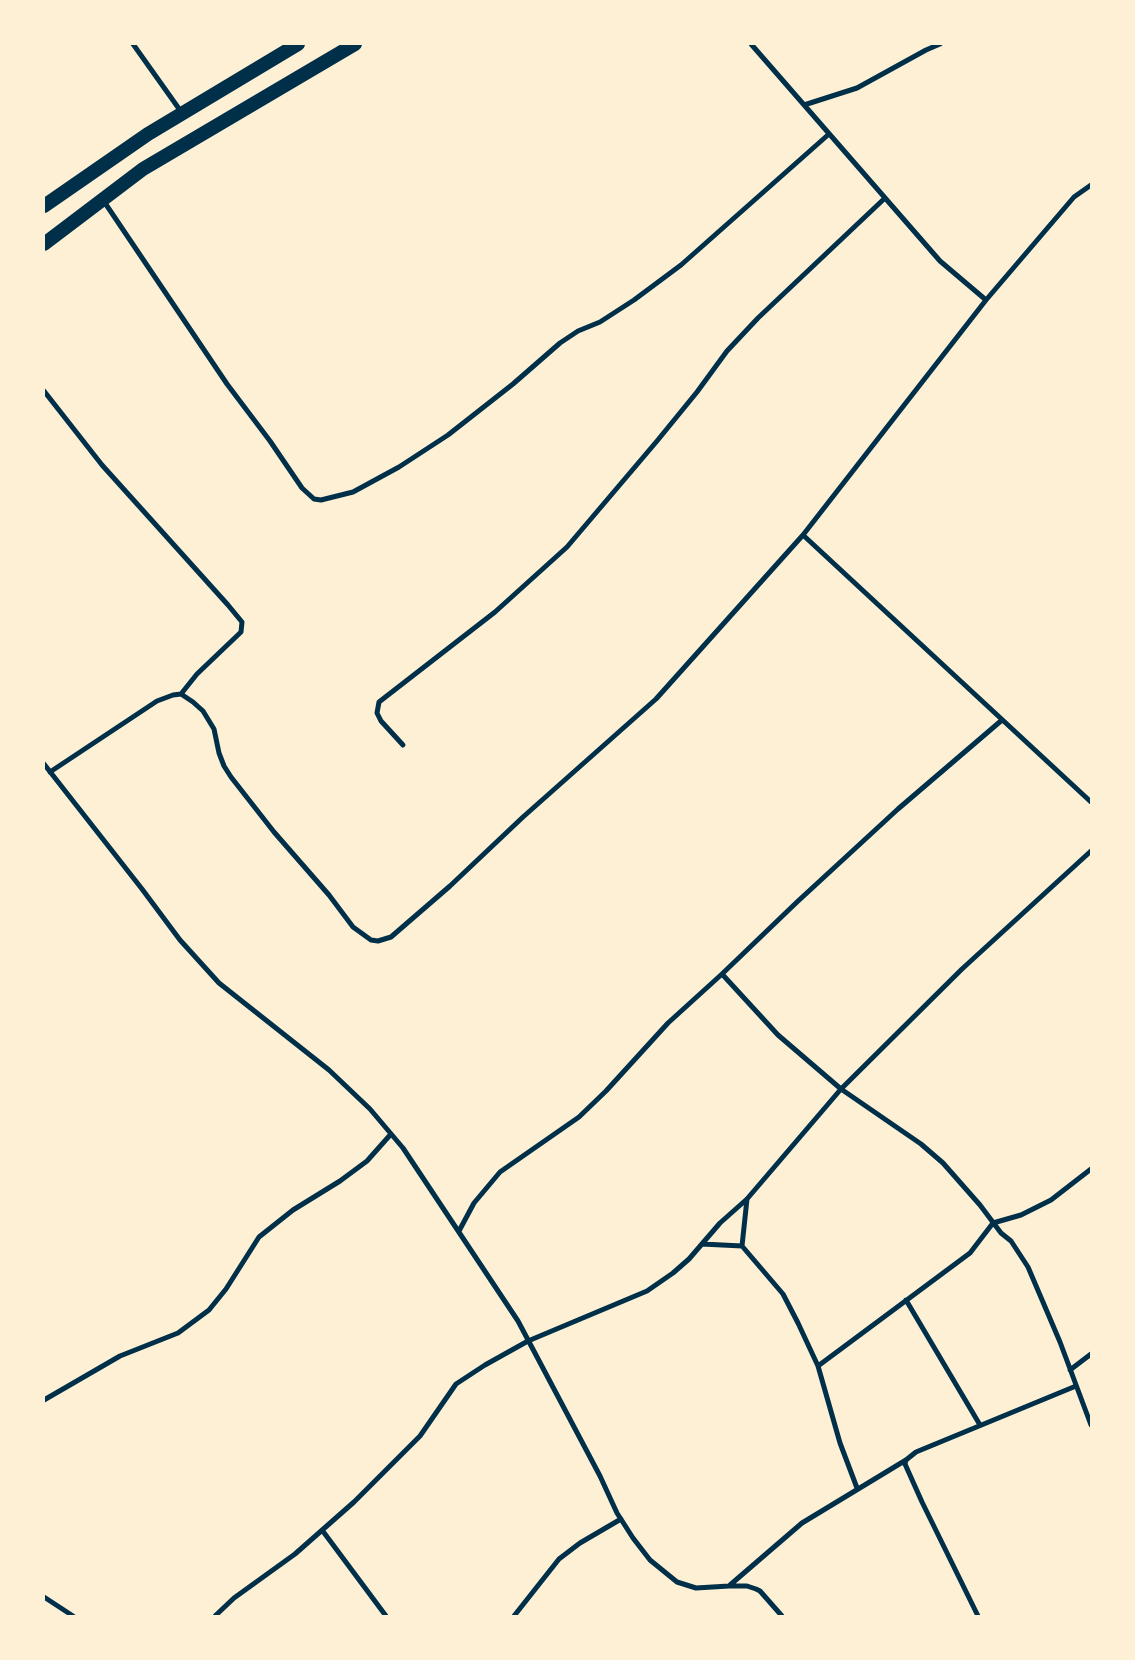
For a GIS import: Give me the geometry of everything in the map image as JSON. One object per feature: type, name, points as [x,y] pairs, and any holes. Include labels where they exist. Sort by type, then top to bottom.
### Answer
[{"type":"highway","points":[[44,206],[148,134],[298,44]]},
{"type":"highway","points":[[44,244],[143,169],[355,44]]},
{"type":"street","points":[[133,44],[183,114]]},
{"type":"street","points":[[751,44],[940,261],[986,300]]},
{"type":"street","points":[[804,104],[857,88],[940,44]]},
{"type":"street","points":[[103,200],[227,384],[270,441],[302,488],[314,498],[321,500],[353,492],[399,468],[448,435],[513,384],[560,343],[578,331],[600,322],[681,265],[829,134]]},
{"type":"street","points":[[50,772],[157,701],[181,694],[204,711],[214,729],[224,766],[274,832],[354,927],[364,937],[371,940],[378,941],[390,937],[656,699],[803,535],[986,300],[1074,197],[1091,184]]},
{"type":"street","points":[[403,745],[381,721],[377,713],[379,702],[495,612],[567,547],[663,434],[727,351],[758,318],[885,198]]},
{"type":"street","points":[[44,391],[102,465],[242,622],[241,632],[197,674],[181,694]]},
{"type":"street","points":[[803,535],[1091,802]]},
{"type":"street","points":[[459,1231],[474,1203],[500,1172],[579,1117],[606,1091],[668,1023],[898,808],[1002,720]]},
{"type":"street","points":[[44,764],[180,940],[219,983],[329,1070],[370,1109],[403,1148],[518,1320],[621,1519],[650,1560],[677,1582],[696,1588],[747,1586],[760,1591],[782,1616]]},
{"type":"street","points":[[215,1616],[234,1598],[295,1554],[354,1502],[420,1436],[456,1384],[485,1364],[528,1341],[647,1291],[673,1273],[720,1223],[747,1199],[841,1089],[962,969],[1091,851]]},
{"type":"street","points":[[722,974],[778,1036],[841,1089],[921,1144],[943,1163],[1011,1241],[1028,1266],[1091,1425]]},
{"type":"street","points":[[44,1400],[120,1356],[178,1333],[209,1310],[260,1237],[293,1210],[340,1181],[367,1161],[391,1134]]},
{"type":"street","points":[[818,1366],[970,1252],[994,1223],[1021,1215],[1051,1200],[1091,1170]]},
{"type":"street","points":[[747,1199],[742,1246],[783,1294],[818,1366],[840,1443],[857,1488]]},
{"type":"street","points":[[702,1244],[742,1246]]},
{"type":"street","points":[[906,1300],[980,1426]]},
{"type":"street","points":[[1070,1370],[1091,1354]]},
{"type":"street","points":[[729,1586],[802,1523],[906,1460],[916,1452],[1076,1386]]},
{"type":"street","points":[[906,1460],[905,1464],[911,1478],[978,1616]]},
{"type":"street","points":[[514,1616],[558,1559],[580,1543],[621,1519]]},
{"type":"street","points":[[322,1530],[386,1616]]},
{"type":"street","points":[[44,1597],[73,1616]]}]
